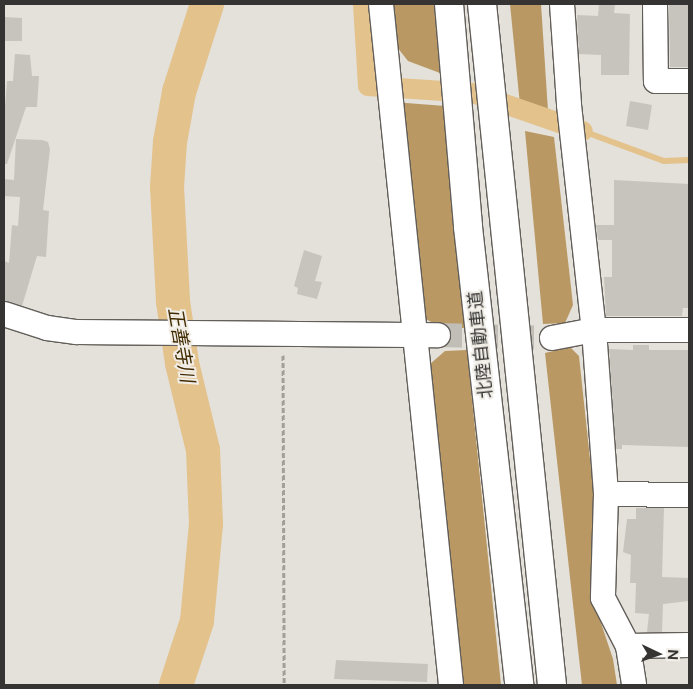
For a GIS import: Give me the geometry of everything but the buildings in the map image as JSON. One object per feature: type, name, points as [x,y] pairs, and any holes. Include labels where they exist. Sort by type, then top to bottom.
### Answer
[{"type":"highway","name":"北陸自動車道","points":[[449,4],[469,236],[519,685]]},
{"type":"highway","name":"北陸自動車道","points":[[482,4],[501,215],[552,685]]},
{"type":"street","points":[[381,4],[427,336],[451,685]]},
{"type":"street","points":[[562,4],[569,105],[594,330],[606,494],[603,598],[628,646],[634,685]]},
{"type":"street","points":[[655,4],[656,81],[689,81]]},
{"type":"street","points":[[4,314],[47,328],[77,332],[225,332],[427,336]]},
{"type":"street","points":[[552,338],[594,330],[689,330]]},
{"type":"street","points":[[606,494],[689,495]]},
{"type":"street","points":[[628,646],[689,645]]},
{"type":"path","points":[[283,334],[284,685]]},
{"type":"shaded area","points":[[394,4],[434,4],[440,73],[408,61],[397,47]]},
{"type":"shaded area","points":[[510,4],[541,4],[548,111],[520,105]]},
{"type":"shaded area","points":[[393,102],[445,106],[465,328],[442,328],[415,313]]},
{"type":"shaded area","points":[[525,131],[554,137],[573,305],[565,323],[543,324]]},
{"type":"shaded area","points":[[570,347],[579,356],[595,506],[593,599],[613,659],[617,685],[582,685],[545,353]]},
{"type":"shaded area","points":[[467,350],[501,685],[460,685],[425,380],[430,364],[445,351]]},
{"type":"waterway","name":"正善寺川","points":[[176,685],[197,621],[206,524],[203,450],[182,363],[173,301],[167,187],[170,142],[179,92],[207,4]]},
{"type":"waterway","points":[[363,4],[368,86],[473,93],[583,131]]},
{"type":"waterway","points":[[583,131],[664,161],[689,160]]},
{"type":"tunnel","points":[[438,335],[552,338]]}]
